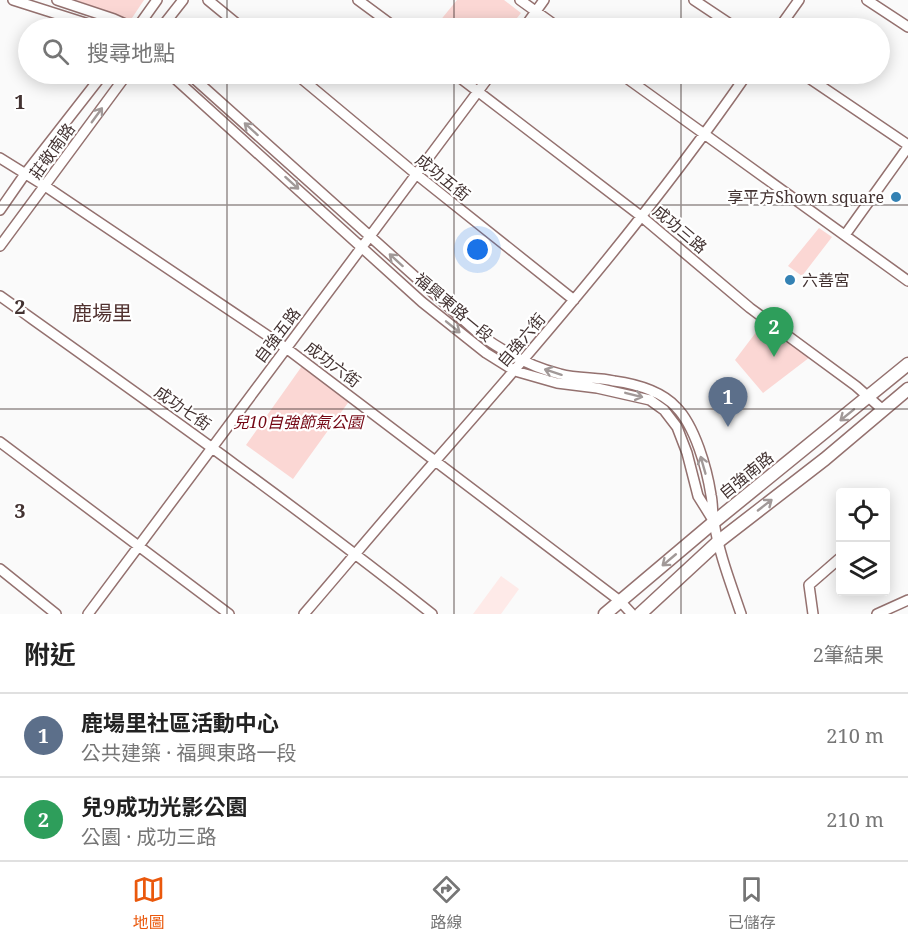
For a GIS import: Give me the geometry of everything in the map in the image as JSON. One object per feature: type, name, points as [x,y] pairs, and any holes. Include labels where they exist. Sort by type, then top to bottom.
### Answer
[{"type":"main road","name":"自強南路","points":[[605,614],[908,364]]},
{"type":"main road","points":[[640,614],[719,541],[825,459],[908,389]]},
{"type":"street","points":[[13,0],[70,18]]},
{"type":"street","points":[[57,0],[111,18]]},
{"type":"street","points":[[144,18],[157,0]]},
{"type":"street","points":[[169,18],[183,0]]},
{"type":"street","points":[[208,0],[230,18]]},
{"type":"street","points":[[358,0],[382,18]]},
{"type":"street","points":[[520,0],[545,18]]},
{"type":"street","points":[[532,18],[544,0]]},
{"type":"street","points":[[694,0],[721,18]]},
{"type":"street","points":[[786,18],[799,0]]},
{"type":"street","points":[[867,0],[908,27]]},
{"type":"street","name":"莊敬南路","points":[[0,210],[95,84]]},
{"type":"street","name":"莊敬南路","points":[[0,246],[120,84]]},
{"type":"street","name":"福興東路一段","points":[[181,84],[422,302],[486,353],[515,371],[557,383],[650,399],[664,410],[677,427],[687,453],[698,496],[714,522]]},
{"type":"street","name":"福興東路一段","points":[[200,84],[479,334],[500,350],[522,361],[561,375],[614,380],[643,388],[663,396],[677,408],[698,447],[711,494],[714,522],[724,561],[741,614]]},
{"type":"street","name":"成功五街","points":[[308,84],[574,300]]},
{"type":"street","name":"成功三路","points":[[469,84],[642,218],[750,308],[883,410]]},
{"type":"street","name":"自強五路","points":[[88,614],[483,84]]},
{"type":"street","points":[[635,84],[908,281]]},
{"type":"street","name":"自強六街","points":[[304,614],[515,371],[642,218],[740,84]]},
{"type":"street","points":[[817,84],[908,146],[845,235]]},
{"type":"street","name":"成功六街","points":[[0,158],[286,348],[620,601],[632,614]]},
{"type":"street","name":"成功七街","points":[[0,296],[212,447],[356,554],[432,614]]},
{"type":"street","points":[[0,442],[230,614]]},
{"type":"street","points":[[813,614],[809,585],[836,561]]},
{"type":"street","points":[[0,569],[56,614]]},
{"type":"street","points":[[877,614],[908,600]]},
{"type":"shaded area","points":[[501,576],[519,589],[501,614],[473,614]]},
{"type":"green space","points":[[76,0],[144,0],[132,18],[122,18]]},
{"type":"green space","points":[[457,0],[504,0],[521,13],[517,18],[442,18]]},
{"type":"green space","points":[[819,228],[832,237],[802,276],[788,266]]},
{"type":"green space","points":[[766,319],[814,354],[763,393],[735,360]]},
{"type":"green space","name":"兒10自強節氣公園","points":[[302,366],[350,400],[293,479],[246,445]]},
{"type":"place","name":"享平方Shown square","points":[[896,197]]},
{"type":"place","name":"六善宮","points":[[790,280]]},
{"type":"place","name":"兒9成功光影公園","points":[[774,357]]},
{"type":"place","name":"鹿場里社區活動中心","points":[[728,427]]},
{"type":"district","name":"鹿場里","points":[[102,313]]}]
